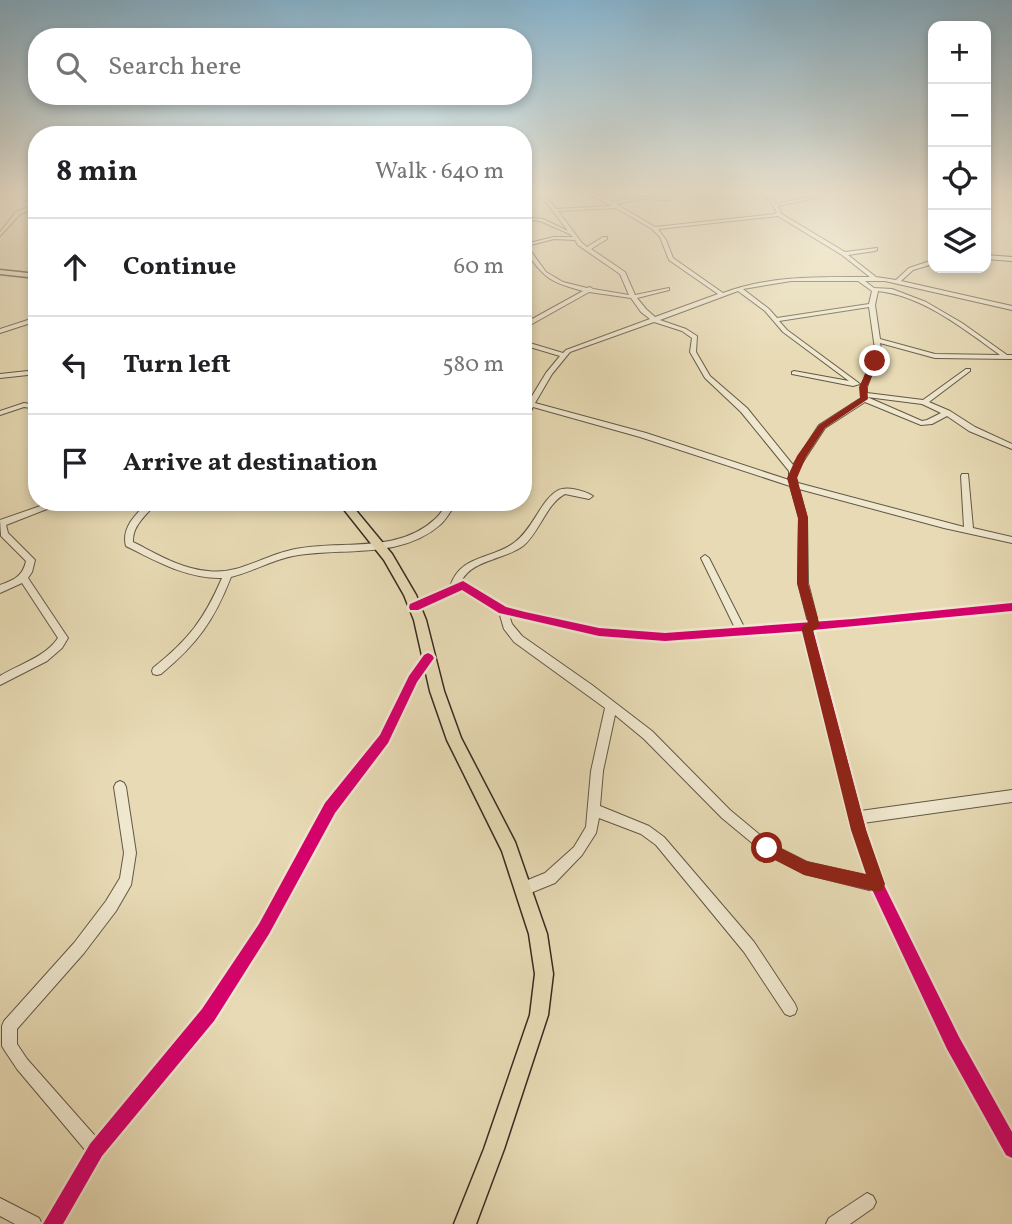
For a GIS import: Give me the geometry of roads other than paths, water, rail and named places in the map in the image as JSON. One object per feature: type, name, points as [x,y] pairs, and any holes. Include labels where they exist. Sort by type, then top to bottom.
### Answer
[{"type":"main road","points":[[0,272],[28,275]]},
{"type":"main road","points":[[351,511],[381,547],[415,607],[454,740],[509,848],[538,934],[544,974],[539,1016],[495,1149],[465,1224]]},
{"type":"street","points":[[587,249],[623,273],[634,297],[654,318],[684,327],[695,337],[693,352],[707,377],[744,410],[793,471],[803,518],[803,583],[811,627],[856,818],[877,884],[953,1043],[1012,1149]]},
{"type":"street","points":[[668,249],[671,259],[723,295]]},
{"type":"street","points":[[836,249],[874,278]]},
{"type":"street","points":[[844,254],[869,249]]},
{"type":"street","points":[[532,256],[544,273],[562,283],[587,290],[634,297],[667,289]]},
{"type":"street","points":[[991,257],[1012,259]]},
{"type":"street","points":[[898,281],[911,269],[928,264]]},
{"type":"street","points":[[857,278],[875,289],[893,290],[915,299],[1008,356]]},
{"type":"street","points":[[1012,308],[898,281],[874,278],[791,279],[739,289],[586,343],[564,355],[549,373],[532,406],[654,438],[794,485],[1012,540]]},
{"type":"street","points":[[532,322],[596,287]]},
{"type":"street","points":[[739,289],[778,319],[785,331],[862,391],[920,423],[929,422],[947,413]]},
{"type":"street","points":[[793,471],[822,427],[862,391],[875,361],[877,340],[872,305],[875,289]]},
{"type":"street","points":[[778,319],[872,305]]},
{"type":"street","points":[[0,331],[28,322]]},
{"type":"street","points":[[877,340],[935,356],[1008,356]]},
{"type":"street","points":[[532,346],[564,355]]},
{"type":"street","points":[[924,402],[968,370]]},
{"type":"street","points":[[0,376],[28,373]]},
{"type":"street","points":[[794,373],[862,391],[924,402],[972,429],[1012,447]]},
{"type":"street","points":[[0,413],[28,406]]},
{"type":"street","points":[[965,476],[969,530]]},
{"type":"street","points":[[455,587],[461,571],[473,563],[503,554],[531,535],[559,493],[589,496]]},
{"type":"street","points":[[0,589],[24,579],[31,560],[4,534],[1,523],[35,511]]},
{"type":"street","points":[[145,511],[129,530],[129,544],[184,569],[205,575],[228,574],[289,554],[381,547],[418,535],[437,522],[446,511]]},
{"type":"street","points":[[705,558],[742,632]]},
{"type":"street","points":[[157,671],[197,636],[211,614],[228,574]]},
{"type":"street","points":[[0,681],[49,654],[59,646],[63,638],[24,579]]},
{"type":"street","points":[[415,607],[463,585],[503,610],[589,630],[665,637],[811,627],[1012,607]]},
{"type":"street","points":[[503,610],[506,626],[518,639],[648,734],[726,814],[767,848],[804,868],[877,884]]},
{"type":"street","points":[[52,1224],[96,1150],[208,1015],[264,929],[330,807],[384,739],[413,679],[428,657]]},
{"type":"street","points":[[523,889],[550,878],[579,851],[592,829],[597,771],[611,707]]},
{"type":"street","points":[[96,1150],[10,1046],[9,1026],[79,948],[126,880],[130,853],[120,787]]},
{"type":"street","points":[[856,818],[1012,796]]},
{"type":"street","points":[[595,810],[645,830],[660,841],[749,947],[790,1009]]},
{"type":"street","points":[[835,1224],[867,1202]]},
{"type":"street","points":[[0,1207],[33,1224]]}]
